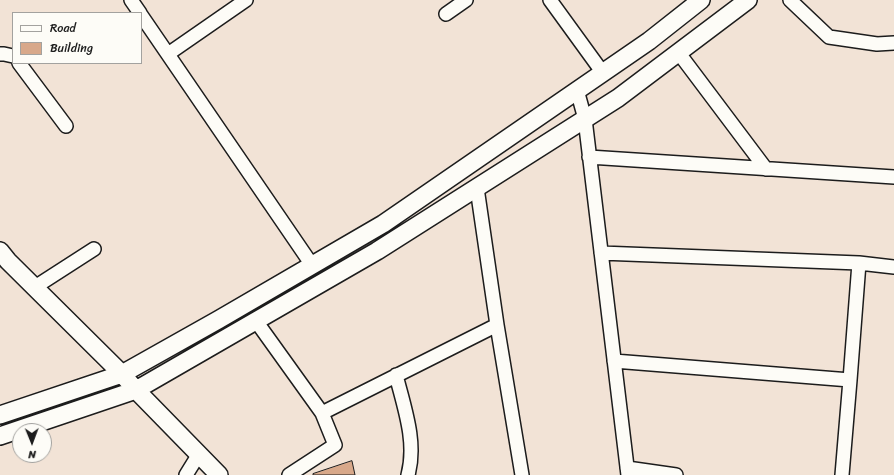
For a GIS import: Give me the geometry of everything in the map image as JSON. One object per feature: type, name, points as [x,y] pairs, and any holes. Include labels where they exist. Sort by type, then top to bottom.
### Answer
[{"type":"main road","points":[[0,415],[122,374],[383,224],[649,41],[701,0]]},
{"type":"main road","points":[[0,436],[136,390],[377,251],[618,98],[748,0]]},
{"type":"main road","points":[[0,250],[8,261],[122,374],[219,475]]},
{"type":"street","points":[[131,0],[139,12]]},
{"type":"street","points":[[168,54],[246,0]]},
{"type":"street","points":[[446,14],[466,0]]},
{"type":"street","points":[[550,0],[603,73]]},
{"type":"street","points":[[790,0],[829,37],[877,44],[894,44]]},
{"type":"street","points":[[142,17],[312,265]]},
{"type":"street","points":[[678,52],[766,169]]},
{"type":"street","points":[[0,54],[12,56]]},
{"type":"street","points":[[20,64],[66,126]]},
{"type":"street","points":[[577,90],[585,119],[627,472],[676,475]]},
{"type":"street","points":[[589,157],[894,177]]},
{"type":"street","points":[[477,188],[497,324],[522,475]]},
{"type":"street","points":[[35,287],[94,249]]},
{"type":"street","points":[[601,253],[859,263],[894,267]]},
{"type":"street","points":[[842,475],[859,263]]},
{"type":"street","points":[[256,321],[322,413],[335,445],[289,475]]},
{"type":"street","points":[[322,413],[497,324]]},
{"type":"street","points":[[614,362],[850,380]]},
{"type":"street","points":[[396,375],[407,419],[412,450],[411,464],[408,475]]},
{"type":"street","points":[[186,475],[199,454]]},
{"type":"building","points":[[352,461],[355,475],[313,475],[313,474]]}]
